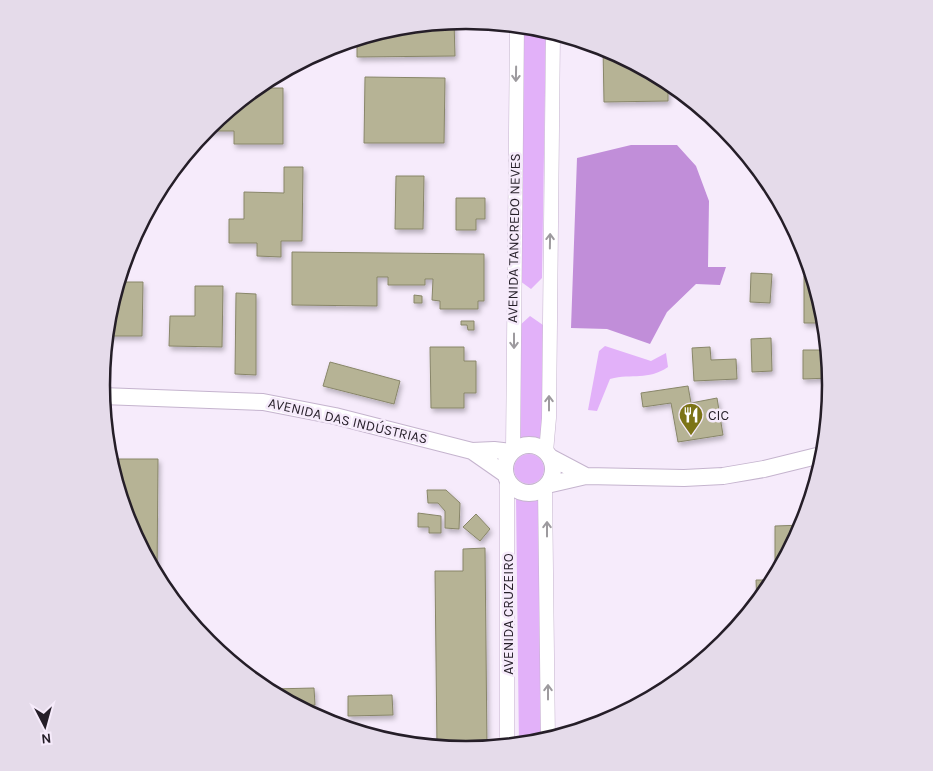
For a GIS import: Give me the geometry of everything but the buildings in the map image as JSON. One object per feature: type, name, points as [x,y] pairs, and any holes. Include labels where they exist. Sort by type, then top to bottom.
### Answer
[{"type":"main road","name":"AVENIDA TANCREDO NEVES","points":[[512,451],[517,33]]},
{"type":"main road","points":[[548,732],[546,486],[553,472],[548,455],[554,40]]},
{"type":"main road","name":"AVENIDA DAS INDÚSTRIAS","points":[[110,396],[263,402],[335,416],[472,451]]},
{"type":"main road","points":[[472,451],[512,451],[526,445],[540,448],[548,455],[586,476]]},
{"type":"main road","points":[[472,451],[506,477],[518,491],[526,494],[534,493],[546,486],[586,476],[684,478],[723,476],[764,469],[816,456]]},
{"type":"main road","points":[[506,477],[506,461],[512,451]]},
{"type":"main road","name":"AVENIDA CRUZEIRO","points":[[506,477],[507,740]]},
{"type":"shaded area","points":[[522,34],[546,38],[542,278],[531,289],[520,281]]},
{"type":"shaded area","points":[[631,145],[677,145],[696,166],[709,201],[708,267],[726,267],[720,285],[696,284],[667,312],[650,344],[607,329],[571,328],[577,158]]},
{"type":"shaded area","points":[[530,316],[543,325],[542,440],[517,440],[518,327]]},
{"type":"shaded area","points":[[605,346],[651,361],[666,353],[668,367],[653,374],[610,379],[597,411],[588,410],[599,351]]},
{"type":"shaded area","points":[[529,454],[540,458],[544,469],[540,480],[529,484],[518,480],[514,469],[518,458]]},
{"type":"shaded area","points":[[516,497],[543,497],[542,734],[519,738]]},
{"type":"place","name":"CIC","points":[[691,436]]}]
